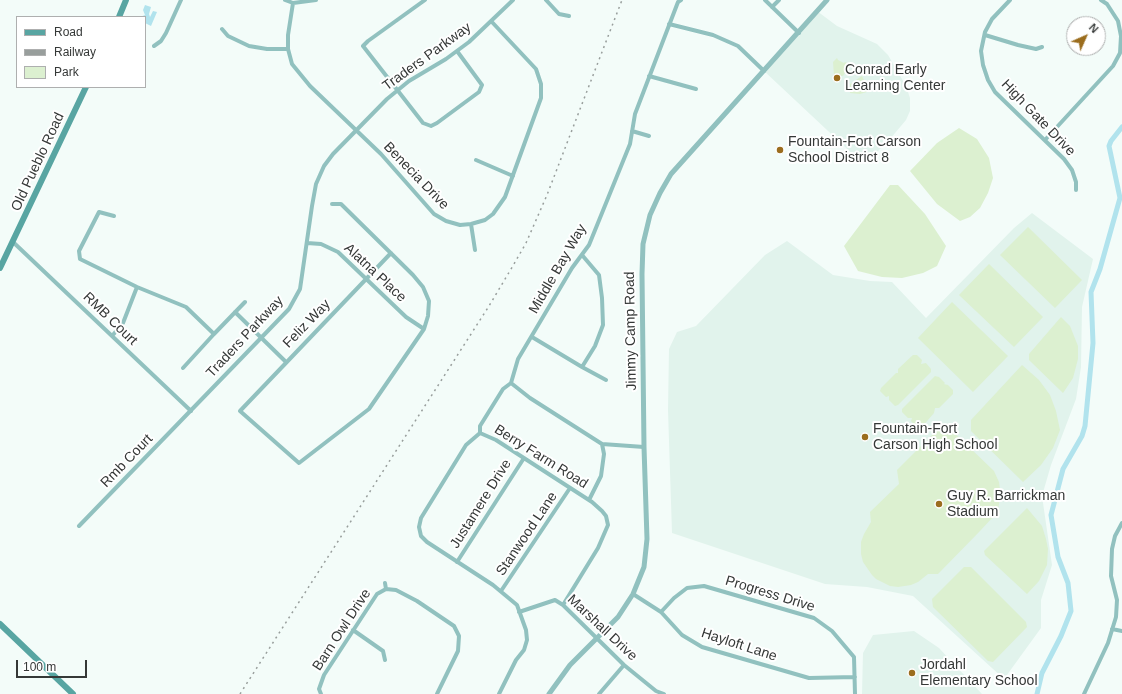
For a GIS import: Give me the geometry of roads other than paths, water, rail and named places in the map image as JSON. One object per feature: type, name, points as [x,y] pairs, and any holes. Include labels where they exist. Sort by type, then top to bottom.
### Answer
[{"type":"main road","points":[[119,16],[126,0]]},
{"type":"main road","name":"Old Pueblo Road","points":[[0,268],[86,88]]},
{"type":"main road","points":[[0,624],[73,694]]},
{"type":"street","points":[[154,46],[161,41],[166,33],[181,0]]},
{"type":"street","points":[[285,0],[292,3],[316,0]]},
{"type":"street","points":[[424,0],[363,46],[423,123],[431,126],[437,123],[479,92],[482,85],[457,51]]},
{"type":"street","name":"Traders Parkway","points":[[191,411],[289,309],[300,288],[316,184],[324,166],[356,130],[397,91],[469,42],[513,0]]},
{"type":"street","points":[[546,0],[559,14],[569,16]]},
{"type":"street","name":"Middle Bay Way","points":[[511,384],[518,359],[572,268],[589,245],[630,144],[635,114],[649,76],[678,2],[681,0]]},
{"type":"street","points":[[765,0],[798,33]]},
{"type":"street","points":[[772,7],[779,0]]},
{"type":"street","name":"Jimmy Camp Road","points":[[549,694],[570,665],[618,617],[633,594],[644,568],[647,539],[644,447],[642,274],[643,244],[650,215],[671,174],[827,0]]},
{"type":"street","name":"High Gate Drive","points":[[1010,0],[992,19],[985,35],[981,51],[983,65],[988,80],[995,92],[1064,159],[1072,170],[1076,182],[1076,190]]},
{"type":"street","points":[[1045,140],[1113,66],[1120,53],[1121,36],[1118,21],[1107,4],[1101,0]]},
{"type":"street","name":"Benecia Drive","points":[[292,3],[288,34],[288,49],[292,64],[310,86],[381,154],[434,214],[446,221],[460,225],[485,220],[493,214],[505,197],[541,98],[541,84],[536,69],[491,21]]},
{"type":"street","points":[[669,24],[714,35],[738,46],[764,71]]},
{"type":"street","points":[[222,29],[228,36],[250,46],[267,49],[288,49]]},
{"type":"street","points":[[985,35],[1036,49],[1042,47]]},
{"type":"street","points":[[649,76],[696,89]]},
{"type":"street","points":[[632,131],[649,136]]},
{"type":"street","points":[[476,160],[513,176]]},
{"type":"street","points":[[332,204],[341,204],[424,287],[429,301],[428,316],[424,329]]},
{"type":"street","points":[[114,216],[99,212],[79,251],[80,259],[186,307],[214,334]]},
{"type":"street","points":[[471,224],[475,250]]},
{"type":"street","name":"RMB Court","points":[[13,242],[191,411]]},
{"type":"street","name":"Alatna Place","points":[[307,243],[321,244],[338,252],[367,278],[406,317],[424,329]]},
{"type":"street","name":"Feliz Way","points":[[391,253],[240,411],[299,463],[368,409],[424,329]]},
{"type":"street","points":[[582,255],[599,275],[603,325],[595,346],[582,368]]},
{"type":"street","points":[[112,336],[123,322],[137,286]]},
{"type":"street","points":[[183,368],[245,302]]},
{"type":"street","points":[[235,312],[286,362]]},
{"type":"street","points":[[532,337],[582,368],[606,380]]},
{"type":"street","points":[[480,433],[480,426],[503,389],[511,384],[530,398],[602,444],[644,447]]},
{"type":"street","name":"Rmb Court","points":[[79,526],[191,411]]},
{"type":"street","name":"Berry Farm Road","points":[[499,694],[516,660],[524,650],[527,640],[526,630],[517,605],[502,591],[427,542],[421,536],[419,527],[421,518],[466,445],[480,433],[496,440],[570,488],[588,500],[606,516],[608,525],[598,548],[563,605]]},
{"type":"street","points":[[588,500],[601,476],[604,454],[602,444]]},
{"type":"street","name":"Justamere Drive","points":[[457,562],[524,458]]},
{"type":"street","name":"Stanwood Lane","points":[[502,591],[570,488]]},
{"type":"street","points":[[1084,694],[1108,643],[1116,617],[1117,600],[1111,576],[1112,550],[1115,536],[1122,523]]},
{"type":"street","points":[[385,583],[386,589]]},
{"type":"street","name":"Progress Drive","points":[[661,612],[674,598],[687,588],[704,586],[814,618],[832,631],[854,657],[855,694]]},
{"type":"street","name":"Barn Owl Drive","points":[[321,694],[319,689],[324,675],[377,594],[386,589],[396,590],[417,601],[454,626],[459,636],[458,650],[438,694]]},
{"type":"street","name":"Hayloft Lane","points":[[633,594],[661,612],[682,635],[702,647],[809,678],[855,677]]},
{"type":"street","name":"Marshall Drive","points":[[519,612],[555,600],[563,605],[624,665],[656,691],[664,694]]},
{"type":"street","points":[[1112,629],[1122,632]]},
{"type":"street","points":[[353,630],[383,651],[385,660]]},
{"type":"street","points":[[600,694],[624,665]]},
{"type":"water","points":[[145,5],[151,7],[149,14],[150,17],[153,11],[157,12],[151,26],[146,24],[146,16],[142,16],[145,15],[143,10]]},
{"type":"waterway","points":[[1037,694],[1042,673],[1061,636],[1071,611],[1068,583],[1058,557],[1051,515],[1063,469],[1082,436],[1085,426],[1093,343],[1091,292],[1100,269],[1120,198],[1109,146],[1122,127]]},
{"type":"railway","points":[[240,694],[489,306],[526,243],[547,195],[622,0]]},
{"type":"place","name":"Conrad Early Learning Center","points":[[837,78]]},
{"type":"place","name":"Fountain-Fort Carson School District 8","points":[[780,150]]},
{"type":"place","name":"Fountain-Fort Carson High School","points":[[865,437]]},
{"type":"place","name":"Guy R. Barrickman Stadium","points":[[939,504]]},
{"type":"place","name":"Jordahl Elementary School","points":[[912,673]]}]
